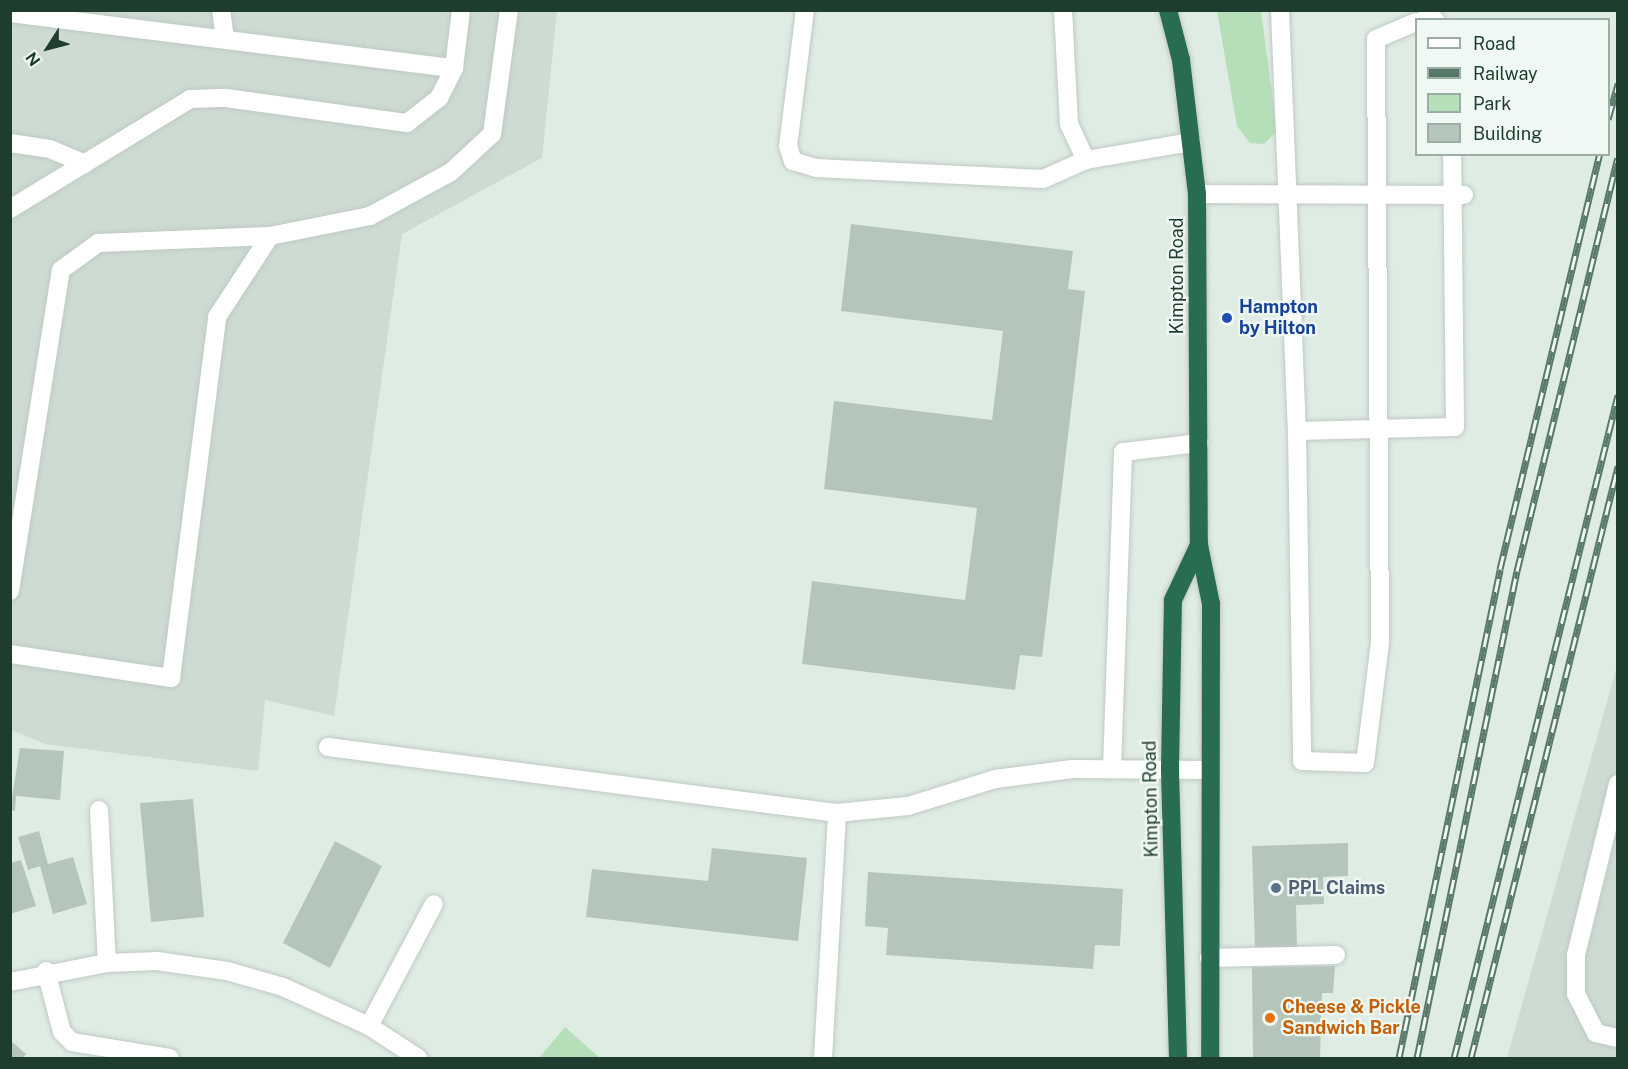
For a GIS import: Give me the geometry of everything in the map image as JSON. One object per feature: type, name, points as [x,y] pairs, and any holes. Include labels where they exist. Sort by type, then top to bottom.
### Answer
[{"type":"highway","name":"Kimpton Road","points":[[1168,10],[1191,142],[1197,194],[1199,545],[1211,604],[1207,770],[1210,1059]]},
{"type":"highway","name":"Kimpton Road","points":[[1178,1059],[1170,769],[1173,600],[1199,545]]},
{"type":"street","points":[[221,10],[225,39]]},
{"type":"street","points":[[10,209],[190,99],[226,98],[407,123],[439,98],[454,68],[461,10]]},
{"type":"street","points":[[10,591],[61,270],[98,243],[270,236],[370,216],[452,172],[492,134],[508,10]]},
{"type":"street","points":[[805,10],[788,146],[793,161],[816,168],[1043,178],[1086,160],[1191,142]]},
{"type":"street","points":[[1063,10],[1069,124],[1086,160]]},
{"type":"street","points":[[1280,10],[1297,431],[1302,761],[1365,762],[1380,642],[1376,39],[1415,22]]},
{"type":"street","points":[[10,13],[454,68]]},
{"type":"street","points":[[10,143],[50,149],[85,164]]},
{"type":"street","points":[[1297,431],[1455,427],[1458,195],[1452,156]]},
{"type":"street","points":[[1197,194],[1288,192],[1458,195]]},
{"type":"street","points":[[10,654],[171,678],[217,316],[270,236]]},
{"type":"street","points":[[1112,768],[1123,452],[1199,443]]},
{"type":"street","points":[[328,747],[837,813],[908,806],[995,779],[1112,768],[1207,770]]},
{"type":"street","points":[[1617,784],[1576,955],[1576,994],[1596,1033],[1617,1038]]},
{"type":"street","points":[[99,810],[107,963]]},
{"type":"street","points":[[823,1059],[837,813]]},
{"type":"street","points":[[369,1026],[434,904]]},
{"type":"street","points":[[1209,958],[1336,955]]},
{"type":"street","points":[[10,982],[46,971],[107,963],[157,961],[226,971],[283,987],[369,1026],[418,1059]]},
{"type":"street","points":[[46,971],[62,1032],[72,1042],[170,1059]]},
{"type":"shaded area","points":[[10,11],[557,11],[542,158],[402,234],[334,716],[265,700],[258,771],[45,744],[11,730]]},
{"type":"shaded area","points":[[1617,666],[1617,1058],[1507,1058]]},
{"type":"green space","points":[[1217,11],[1261,11],[1277,131],[1264,144],[1250,143],[1237,126]]},
{"type":"green space","points":[[565,1027],[600,1058],[539,1058]]},
{"type":"building","points":[[851,224],[1073,251],[1068,289],[1085,291],[1042,657],[1020,655],[1015,690],[802,664],[812,581],[965,600],[977,508],[824,489],[834,401],[992,420],[1003,331],[841,311]]},
{"type":"building","points":[[20,748],[64,751],[60,800],[16,796],[15,811],[10,810]]},
{"type":"building","points":[[193,799],[204,917],[151,922],[140,803]]},
{"type":"building","points":[[39,831],[48,864],[73,857],[87,904],[53,914],[40,866],[28,870],[18,837]]},
{"type":"building","points":[[335,841],[382,866],[330,968],[283,943]]},
{"type":"building","points":[[1348,843],[1348,876],[1323,877],[1324,904],[1296,905],[1297,947],[1255,948],[1252,846]]},
{"type":"building","points":[[712,848],[807,858],[798,941],[586,917],[592,869],[708,881]]},
{"type":"building","points":[[21,860],[36,906],[10,914],[10,863]]},
{"type":"building","points":[[868,872],[1123,889],[1120,946],[1095,945],[1093,969],[886,955],[888,928],[865,926]]},
{"type":"building","points":[[1335,966],[1333,993],[1322,993],[1320,1058],[1253,1058],[1252,967]]},
{"type":"building","points":[[10,1040],[26,1054],[23,1058],[10,1058]]},
{"type":"railway","points":[[1610,112],[1618,83]]},
{"type":"railway","points":[[1399,1058],[1500,569],[1600,156]]},
{"type":"railway","points":[[1417,1058],[1517,571],[1618,158]]},
{"type":"railway","points":[[1454,1058],[1618,395]]},
{"type":"railway","points":[[1471,1058],[1618,466]]},
{"type":"place","name":"Hampton by Hilton","points":[[1227,318]]},
{"type":"place","name":"PPL Claims","points":[[1276,888]]},
{"type":"place","name":"Cheese & Pickle Sandwich Bar","points":[[1270,1018]]}]
